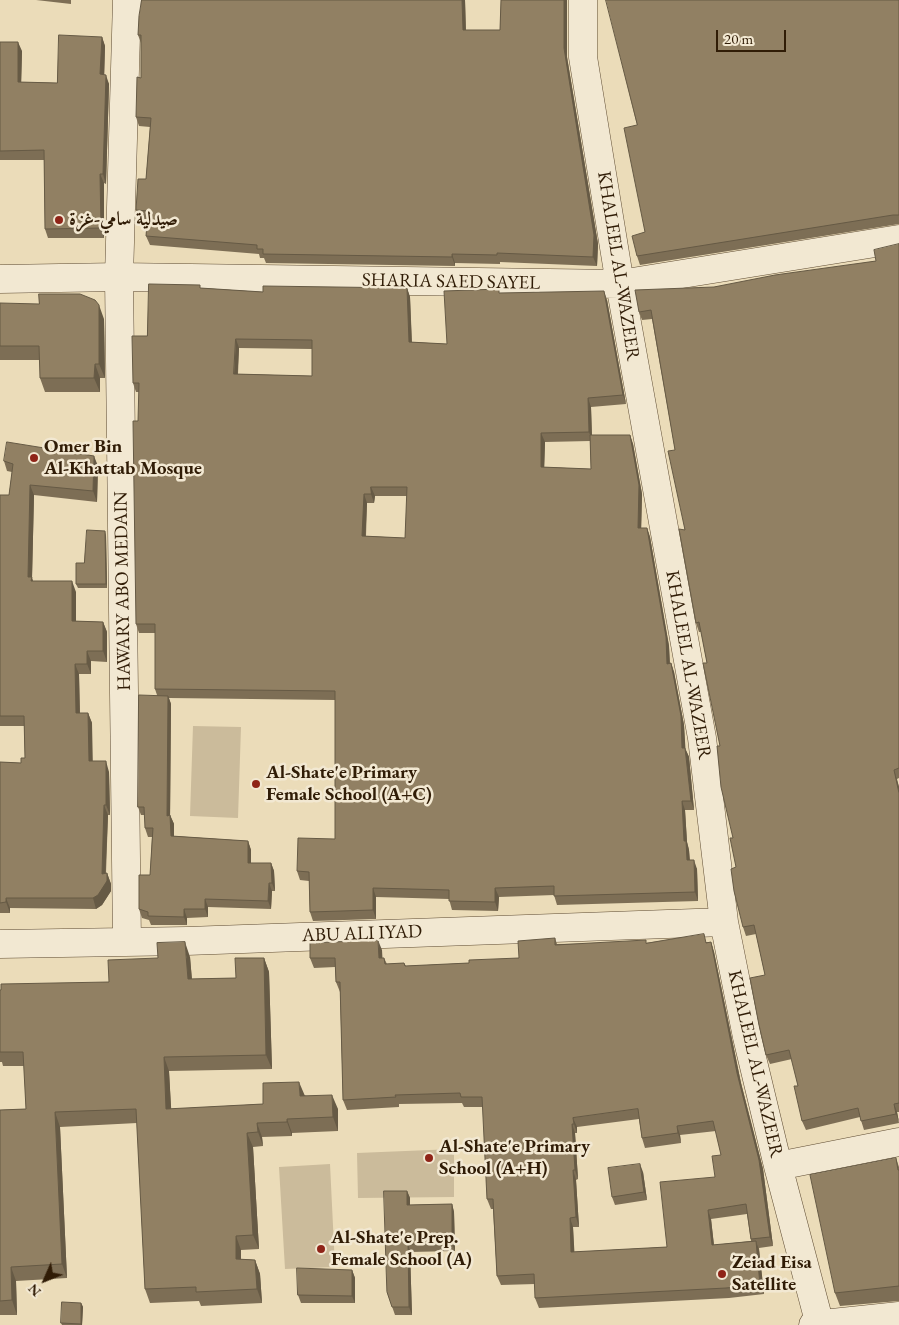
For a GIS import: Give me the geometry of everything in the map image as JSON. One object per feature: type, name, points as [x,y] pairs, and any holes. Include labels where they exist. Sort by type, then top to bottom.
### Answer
[{"type":"street","name":"HAWARY ABO MEDAIN","points":[[127,942],[119,277],[128,0]]},
{"type":"street","name":"KHALEEL AL-WAZEER","points":[[583,0],[583,57],[620,284],[702,738],[724,922],[778,1166],[820,1325]]},
{"type":"street","name":"SHARIA SAED SAYEL","points":[[0,279],[119,277],[620,284],[899,239]]},
{"type":"street","name":"ABU ALI IYAD","points":[[0,944],[127,942],[724,922]]},
{"type":"street","points":[[778,1166],[899,1142]]},
{"type":"street","points":[[813,1325],[899,1316]]},
{"type":"shaded area","points":[[193,726],[241,727],[238,818],[190,816]]},
{"type":"shaded area","points":[[454,1149],[454,1197],[358,1198],[357,1153]]},
{"type":"shaded area","points":[[330,1164],[335,1267],[285,1269],[279,1167]]},
{"type":"building","points":[[142,0],[462,0],[463,30],[500,30],[501,0],[564,0],[564,48],[594,235],[593,257],[497,253],[497,255],[452,254],[452,257],[263,254],[263,249],[257,249],[257,245],[146,236],[148,211],[136,210],[138,179],[146,179],[151,118],[136,117],[137,77],[141,78],[141,35],[138,35]]},
{"type":"building","points":[[606,0],[899,0],[899,215],[637,256],[632,236],[645,232],[624,128],[637,125]]},
{"type":"building","points":[[59,35],[102,37],[100,74],[106,75],[103,174],[100,174],[101,228],[45,229],[44,150],[0,151],[0,42],[18,42],[18,82],[57,83]]},
{"type":"building","points":[[899,244],[899,768],[894,770],[899,793],[899,1103],[894,1104],[896,1114],[861,1121],[858,1108],[802,1121],[794,1086],[798,1086],[789,1050],[766,1055],[759,1025],[750,978],[765,975],[754,925],[743,927],[734,891],[731,869],[736,867],[730,838],[733,838],[721,787],[717,746],[720,746],[703,663],[707,663],[699,622],[696,623],[679,529],[685,530],[668,451],[675,450],[651,310],[639,312],[635,290],[714,287],[775,275],[876,261],[874,250]]},
{"type":"building","points":[[149,284],[200,285],[200,288],[263,292],[263,286],[407,288],[409,342],[447,344],[444,291],[499,289],[499,293],[604,291],[623,395],[588,398],[589,432],[541,433],[541,467],[591,469],[590,435],[630,435],[639,485],[638,528],[647,528],[666,637],[667,664],[671,663],[681,716],[682,748],[685,748],[691,801],[682,801],[684,841],[686,841],[687,860],[694,860],[695,892],[554,896],[554,886],[495,888],[495,902],[449,901],[449,890],[373,888],[373,910],[310,912],[309,872],[297,871],[298,838],[335,839],[335,691],[155,689],[155,624],[136,624],[133,421],[138,421],[139,383],[133,383],[132,336],[147,336]],"holes":[[[236,339],[312,340],[312,376],[234,374]],[[371,487],[407,487],[405,538],[362,536],[364,494],[371,494]]]},
{"type":"building","points":[[39,294],[80,294],[95,300],[99,305],[99,364],[95,364],[94,378],[40,378],[39,346],[0,346],[0,303],[39,304]]},
{"type":"building","points":[[7,442],[94,456],[93,491],[30,485],[28,577],[32,577],[31,581],[72,581],[72,621],[103,622],[103,651],[87,651],[87,664],[75,664],[76,713],[88,713],[89,761],[106,761],[106,805],[104,805],[102,874],[107,873],[107,881],[98,895],[93,898],[6,898],[6,902],[0,903],[0,762],[21,763],[21,758],[25,758],[24,716],[0,716],[0,495],[9,495],[13,464],[4,461]]},
{"type":"building","points":[[87,530],[105,531],[106,584],[76,584],[76,563],[84,563]]},
{"type":"building","points":[[139,695],[168,696],[167,816],[170,815],[171,836],[248,841],[248,863],[271,863],[272,883],[269,883],[268,901],[205,899],[205,909],[184,909],[184,917],[148,916],[148,912],[139,909],[139,875],[150,875],[153,828],[145,828],[144,807],[138,807]]},
{"type":"building","points":[[704,934],[706,943],[711,942],[737,1073],[759,1160],[770,1237],[751,1239],[746,1204],[708,1210],[712,1245],[756,1241],[760,1285],[535,1298],[534,1274],[497,1276],[493,1199],[487,1199],[482,1097],[461,1097],[460,1093],[395,1095],[396,1097],[343,1100],[340,982],[336,982],[335,958],[310,958],[310,943],[378,940],[379,958],[384,958],[385,964],[404,963],[405,966],[469,963],[469,960],[519,958],[518,941],[555,938],[555,945],[646,940],[646,943]],"holes":[[[638,1109],[642,1138],[678,1133],[677,1126],[713,1121],[721,1155],[712,1156],[715,1177],[660,1182],[667,1247],[571,1252],[570,1218],[576,1217],[573,1170],[575,1170],[573,1118]]]},
{"type":"building","points":[[185,942],[188,979],[236,978],[235,958],[264,958],[266,1055],[164,1057],[166,1109],[263,1104],[263,1083],[299,1082],[300,1096],[332,1095],[333,1117],[287,1119],[287,1122],[257,1123],[258,1132],[247,1133],[253,1235],[236,1236],[236,1259],[255,1260],[257,1289],[196,1292],[196,1287],[145,1289],[136,1109],[55,1112],[62,1264],[11,1267],[12,1300],[0,1301],[0,1110],[26,1109],[23,1052],[0,1052],[1,984],[109,982],[108,960],[158,958],[157,943]]},
{"type":"building","points":[[896,1158],[899,1170],[899,1286],[835,1293],[810,1175]]},
{"type":"building","points":[[640,1164],[644,1192],[612,1197],[608,1168]]},
{"type":"building","points":[[384,1191],[407,1191],[407,1205],[452,1204],[452,1244],[408,1244],[409,1307],[392,1307],[387,1292]]},
{"type":"building","points":[[297,1268],[352,1270],[352,1296],[298,1295]]},
{"type":"building","points":[[62,1302],[81,1303],[81,1324],[61,1323]]},
{"type":"place","name":"صيدلية سامي-غزة","points":[[59,220]]},
{"type":"place","name":"Omer Bin Al-Khattab Mosque","points":[[34,458]]},
{"type":"place","name":"Al-Shate'e Primary Female School (A+C)","points":[[256,784]]},
{"type":"place","name":"Al-Shate'e Primary School (A+H)","points":[[429,1158]]},
{"type":"place","name":"Al-Shate'e Prep. Female School (A)","points":[[321,1249]]},
{"type":"place","name":"Zeiad Eisa Satellite","points":[[722,1274]]}]
